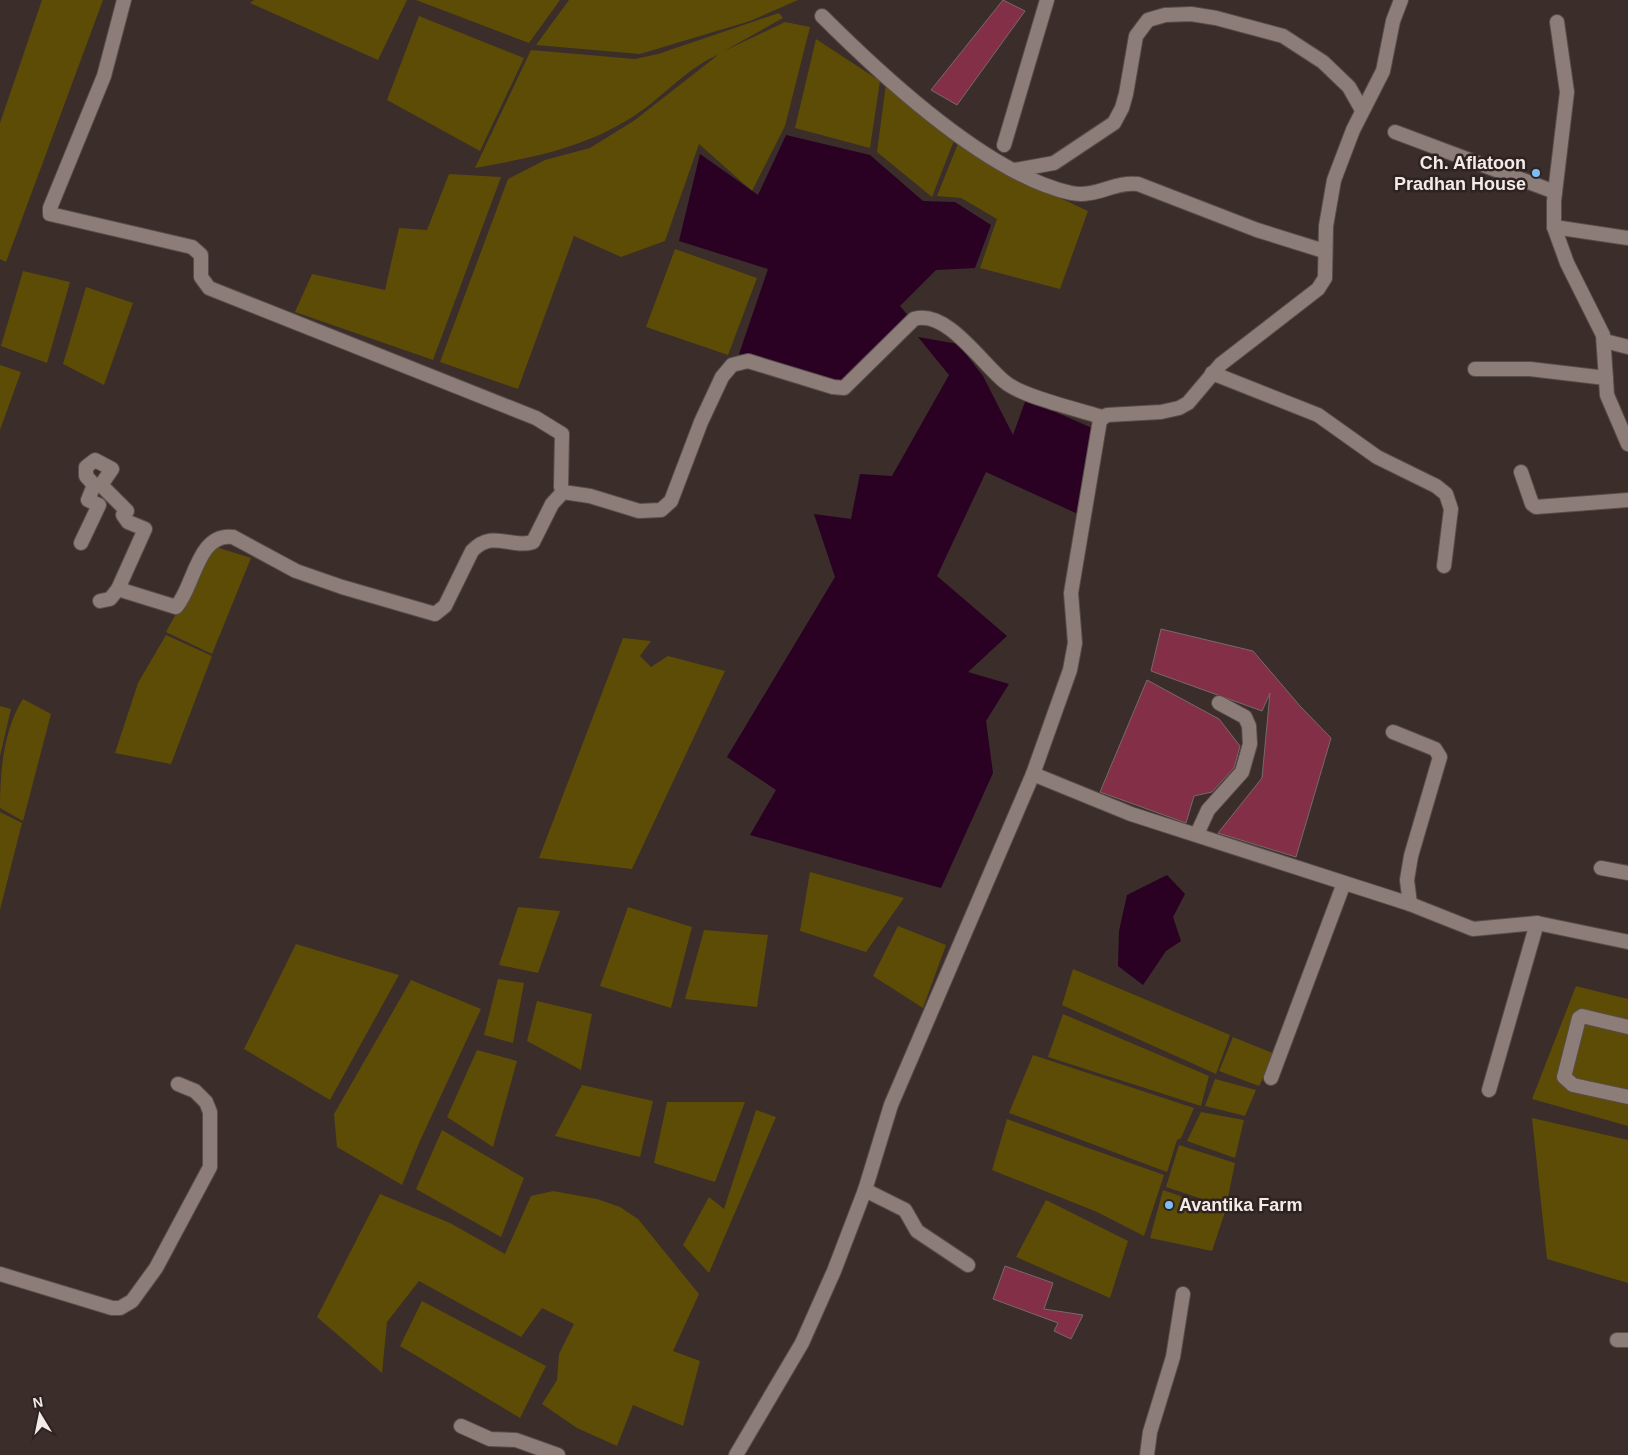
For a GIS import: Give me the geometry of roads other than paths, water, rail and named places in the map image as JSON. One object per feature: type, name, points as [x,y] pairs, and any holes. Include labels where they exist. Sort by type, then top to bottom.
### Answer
[{"type":"street","points":[[124,0],[104,76],[50,208],[50,214],[192,247],[201,255],[201,277],[209,288],[536,418],[558,429],[563,437],[561,487],[563,492]]},
{"type":"street","points":[[1004,145],[1047,0]]},
{"type":"street","points":[[563,492],[590,496],[639,511],[661,510],[671,501],[701,422],[722,377],[732,365],[748,361],[833,387],[844,388],[914,319],[920,317],[929,318],[949,329],[1013,388],[1102,417],[1161,412],[1180,408],[1188,403],[1212,373],[1318,289],[1325,278],[1324,251],[1326,226],[1334,180],[1362,110],[1383,71],[1393,21],[1401,0]]},
{"type":"street","points":[[1014,170],[1054,163],[1114,123],[1122,108],[1126,94],[1136,36],[1148,20],[1165,15],[1191,14],[1216,18],[1283,36],[1323,62],[1349,87],[1362,110]]},
{"type":"street","points":[[822,16],[854,48],[918,104],[997,162],[1014,170],[1071,193],[1091,194],[1124,184],[1138,184],[1257,230],[1324,251]]},
{"type":"street","points":[[1557,22],[1567,92],[1555,192],[1554,227],[1567,263],[1605,341],[1609,402],[1628,444]]},
{"type":"street","points":[[1395,132],[1555,192]]},
{"type":"street","points":[[1554,227],[1628,238]]},
{"type":"street","points":[[1605,341],[1628,347]]},
{"type":"street","points":[[1475,368],[1530,369],[1606,378]]},
{"type":"street","points":[[1212,373],[1318,415],[1377,458],[1436,486],[1446,494],[1450,509],[1444,566]]},
{"type":"street","points":[[736,1455],[802,1343],[834,1271],[865,1190],[881,1132],[898,1088],[1033,774],[1070,670],[1074,650],[1071,593],[1099,422],[1102,417]]},
{"type":"street","points":[[81,543],[99,505],[88,500],[94,485],[86,476],[86,467],[95,460],[112,469],[101,485],[127,511],[123,515],[128,522],[145,529],[118,589],[110,599],[100,601]]},
{"type":"street","points":[[1521,472],[1532,504],[1536,507],[1628,500]]},
{"type":"street","points":[[118,589],[176,607],[203,553],[215,540],[227,536],[233,537],[296,570],[342,587],[435,614],[445,606],[472,551],[478,544],[492,539],[533,542],[552,504],[563,492]]},
{"type":"street","points":[[1197,834],[1208,810],[1242,772],[1250,744],[1250,726],[1244,717],[1219,702]]},
{"type":"street","points":[[1393,732],[1435,749],[1440,757],[1411,856],[1408,880],[1410,904]]},
{"type":"street","points":[[1033,774],[1131,814],[1410,904],[1472,929],[1536,923],[1628,942]]},
{"type":"street","points":[[1601,868],[1628,873]]},
{"type":"street","points":[[1270,1078],[1344,883]]},
{"type":"street","points":[[1488,1090],[1536,923]]},
{"type":"street","points":[[1628,1028],[1582,1016],[1579,1018],[1564,1077],[1573,1085],[1628,1097]]},
{"type":"street","points":[[0,1274],[112,1308],[120,1308],[132,1301],[156,1268],[210,1167],[210,1112],[206,1102],[195,1091],[178,1084]]},
{"type":"street","points":[[865,1190],[905,1210],[918,1230],[968,1265]]},
{"type":"street","points":[[1147,1455],[1150,1432],[1173,1357],[1183,1294]]},
{"type":"street","points":[[461,1426],[490,1439],[516,1440],[558,1455]]},
{"type":"place","name":"Ch. Aflatoon Pradhan House","points":[[1536,173]]},
{"type":"place","name":"Avantika Farm","points":[[1169,1205]]}]
